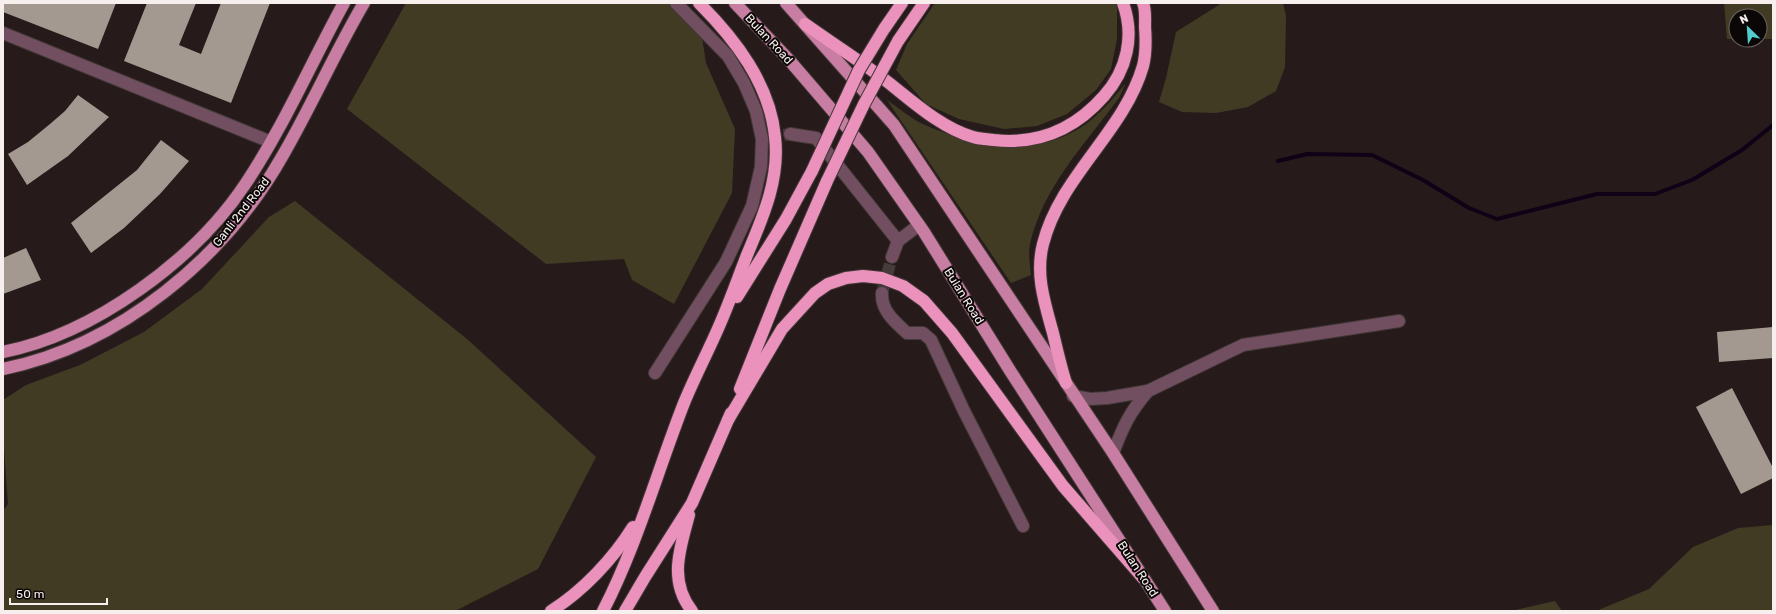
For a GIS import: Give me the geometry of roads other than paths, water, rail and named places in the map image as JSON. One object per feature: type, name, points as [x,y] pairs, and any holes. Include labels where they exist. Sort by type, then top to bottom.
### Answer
[{"type":"highway","points":[[603,611],[630,550],[685,402],[720,323],[763,218],[770,196],[776,161],[772,114],[758,81],[742,51],[721,25],[699,3]]},
{"type":"highway","points":[[720,323],[786,219],[812,171],[859,70],[902,3]]},
{"type":"highway","points":[[692,611],[682,595],[678,575],[678,556],[692,503],[728,420],[777,296],[827,181],[864,104],[898,41],[924,3]]},
{"type":"highway","points":[[805,24],[889,83],[911,102],[942,123],[973,138],[1004,141],[1035,140],[1066,128],[1091,111],[1112,87],[1123,67],[1129,40],[1126,11],[1123,3]]},
{"type":"highway","points":[[1066,383],[1042,290],[1040,276],[1042,245],[1052,214],[1086,160],[1118,116],[1136,83],[1143,65],[1146,40],[1143,3]]},
{"type":"highway","points":[[728,420],[782,330],[815,293],[828,284],[846,278],[863,276],[882,278],[904,286],[924,301],[952,333],[1063,486],[1143,578]]},
{"type":"highway","points":[[551,611],[582,587],[622,544],[650,496]]},
{"type":"highway","points":[[625,611],[645,576],[692,503]]},
{"type":"main road","name":"Ganli 2nd Road","points":[[3,352],[17,350],[53,337],[87,322],[123,302],[152,280],[187,250],[215,222],[245,184],[271,142],[344,3]]},
{"type":"main road","name":"Ganli 2nd Road","points":[[3,369],[21,366],[94,338],[131,316],[197,264],[225,236],[258,194],[283,156],[364,3]]},
{"type":"main road","name":"Bulan Road","points":[[735,3],[790,61],[868,152],[920,225],[1009,369],[1165,611]]},
{"type":"main road","points":[[786,3],[894,125],[1113,453],[1213,611]]},
{"type":"street","points":[[655,374],[726,262],[752,206],[761,166],[764,139],[756,111],[744,83],[728,56],[676,3]]},
{"type":"street","points":[[3,33],[271,142]]},
{"type":"street","points":[[790,134],[816,138],[898,241]]},
{"type":"street","points":[[892,257],[898,241],[920,225]]},
{"type":"street","points":[[882,293],[884,306],[897,324],[907,333],[923,333],[931,340],[964,411],[1023,526]]},
{"type":"street","points":[[1074,396],[1106,398],[1148,391],[1243,344],[1399,321]]},
{"type":"street","points":[[1113,453],[1124,424],[1137,404],[1148,391]]},
{"type":"waterway","points":[[1278,161],[1307,154],[1372,155],[1423,180],[1469,208],[1497,219],[1597,194],[1655,194],[1692,180],[1742,150],[1773,125]]},
{"type":"tunnel","points":[[766,138],[790,134]]},
{"type":"tunnel","points":[[882,293],[892,257]]}]
